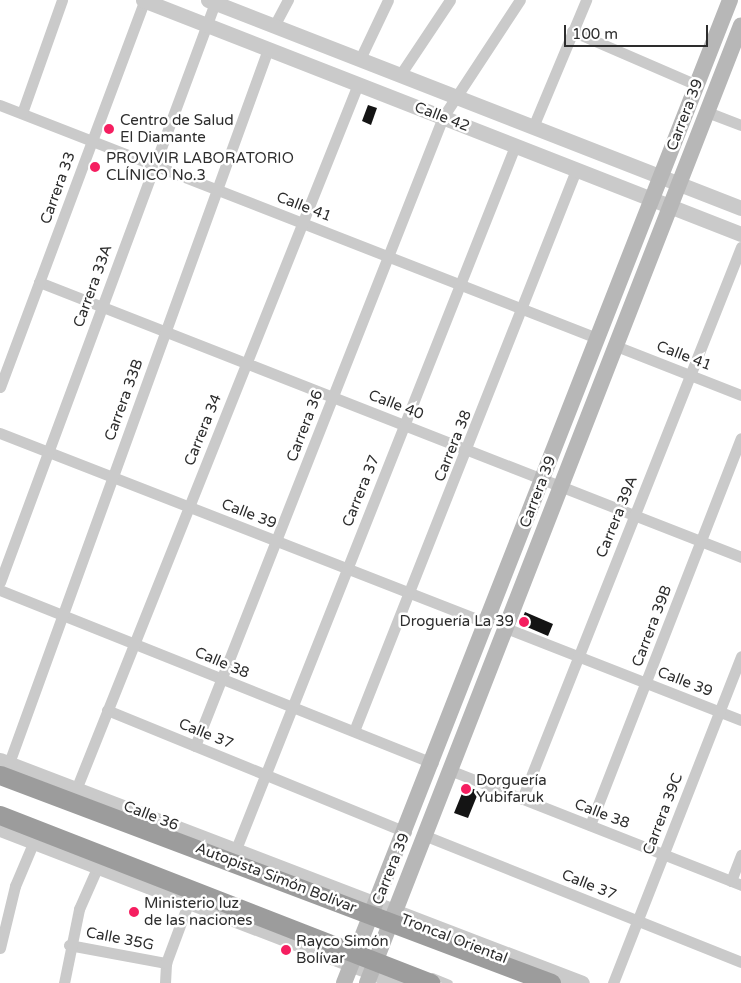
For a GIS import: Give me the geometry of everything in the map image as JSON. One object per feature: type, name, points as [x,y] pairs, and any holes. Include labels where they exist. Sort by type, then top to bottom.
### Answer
[{"type":"highway","name":"Autopista Simón Bolívar","points":[[3,766],[294,878],[393,921],[465,944],[551,983]]},
{"type":"highway","points":[[0,815],[356,955],[384,974],[430,983]]},
{"type":"main road","name":"Carrera 39","points":[[344,983],[433,764],[730,0]]},
{"type":"main road","name":"Carrera 39","points":[[384,974],[393,921],[707,112],[737,46],[741,26]]},
{"type":"street","points":[[22,113],[62,0]]},
{"type":"street","name":"Calle 42","points":[[145,0],[741,234]]},
{"type":"street","name":"Carrera 33","points":[[0,387],[145,0]]},
{"type":"street","points":[[274,26],[288,0]]},
{"type":"street","points":[[360,59],[388,0]]},
{"type":"street","points":[[400,75],[450,0]]},
{"type":"street","name":"Carrera 36","points":[[195,746],[443,117],[520,0]]},
{"type":"street","points":[[533,127],[586,0]]},
{"type":"street","name":"Calle 42","points":[[213,1],[741,208]]},
{"type":"street","name":"Carrera 33A","points":[[0,582],[152,164],[206,25],[213,1]]},
{"type":"street","points":[[572,32],[697,85]]},
{"type":"street","name":"Carrera 33B","points":[[3,766],[61,615],[268,49]]},
{"type":"street","name":"Carrera 34","points":[[77,788],[301,222],[358,84]]},
{"type":"street","name":"Calle 41","points":[[0,104],[597,338]]},
{"type":"street","points":[[707,112],[741,126]]},
{"type":"street","name":"Carrera 37","points":[[236,849],[264,774],[404,425],[457,284],[515,146]]},
{"type":"street","name":"Carrera 38","points":[[354,731],[468,450],[576,170]]},
{"type":"street","name":"Carrera 39A","points":[[522,798],[741,247]]},
{"type":"street","name":"Calle 40","points":[[39,282],[741,557]]},
{"type":"street","name":"Calle 41","points":[[616,346],[741,394]]},
{"type":"street","name":"Calle 39","points":[[0,433],[487,623]]},
{"type":"street","name":"Carrera 39B","points":[[590,825],[741,438]]},
{"type":"street","name":"Calle 38","points":[[0,590],[134,642],[221,680],[354,731],[433,764]]},
{"type":"street","name":"Calle 39","points":[[506,628],[741,720]]},
{"type":"street","name":"Carrera 39C","points":[[613,983],[741,656]]},
{"type":"street","name":"Calle 37","points":[[107,710],[406,832]]},
{"type":"street","name":"Calle 36","points":[[3,766],[77,788],[236,849],[294,878]]},
{"type":"street","name":"Calle 38","points":[[452,771],[736,883]]},
{"type":"street","points":[[0,829],[189,901],[356,955]]},
{"type":"street","name":"Calle 37","points":[[426,836],[741,962]]},
{"type":"street","points":[[0,948],[14,886],[34,841]]},
{"type":"street","points":[[736,883],[741,855]]},
{"type":"street","points":[[64,983],[69,945],[98,866]]},
{"type":"street","points":[[165,983],[166,963],[189,901]]},
{"type":"street","points":[[465,944],[582,983]]},
{"type":"street","name":"Calle 35G","points":[[69,945],[166,963]]},
{"type":"lane","points":[[0,782],[373,913]]},
{"type":"lane","points":[[0,807],[356,955]]},
{"type":"lane","name":"Troncal Oriental","points":[[393,921],[533,983]]},
{"type":"lane","points":[[384,974],[450,983]]},
{"type":"building","points":[[368,105],[377,108],[371,125],[362,121]]},
{"type":"building","points":[[525,612],[553,624],[548,636],[520,624]]},
{"type":"building","points":[[465,786],[479,791],[468,818],[454,813]]},
{"type":"place","name":"Centro de Salud El Diamante","points":[[109,129]]},
{"type":"place","name":"PROVIVIR LABORATORIO CLÍNICO No.3","points":[[95,167]]},
{"type":"place","name":"Droguería La 39","points":[[524,622]]},
{"type":"place","name":"Dorguería Yubifaruk","points":[[466,789]]},
{"type":"place","name":"Ministerio luz de las naciones","points":[[134,912]]},
{"type":"place","name":"Rayco Simón Bolívar","points":[[286,950]]}]
